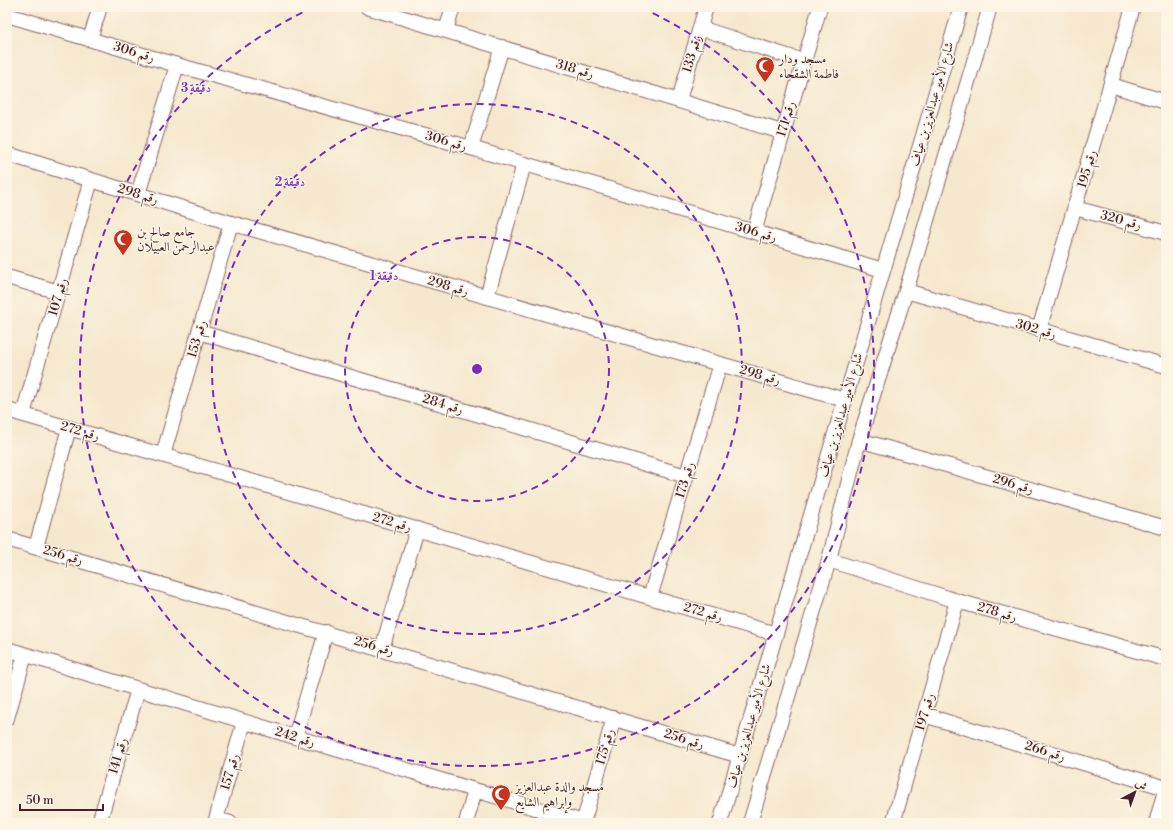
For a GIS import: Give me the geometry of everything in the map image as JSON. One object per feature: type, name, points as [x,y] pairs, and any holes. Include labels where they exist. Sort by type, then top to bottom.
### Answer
[{"type":"street","points":[[90,39],[100,7]]},
{"type":"street","name":"رقم 318","points":[[367,7],[782,132]]},
{"type":"street","points":[[446,30],[454,7]]},
{"type":"street","name":"رقم 133","points":[[679,100],[706,7]]},
{"type":"street","name":"رقم 171","points":[[754,232],[782,132],[820,7]]},
{"type":"street","name":"شارع الأمير عبدالعزيز بن عياف","points":[[720,823],[961,7]]},
{"type":"street","name":"شارع الأمير عبدالعزيز بن عياف","points":[[750,823],[828,560],[859,440],[906,291],[990,7]]},
{"type":"street","name":"رقم 195","points":[[1039,330],[1133,7]]},
{"type":"street","name":"رقم 306","points":[[7,15],[177,65],[471,148],[883,270]]},
{"type":"street","points":[[700,28],[803,61]]},
{"type":"street","points":[[471,148],[502,47]]},
{"type":"street","points":[[138,194],[177,65]]},
{"type":"street","points":[[1111,85],[1166,102]]},
{"type":"street","name":"رقم 298","points":[[7,154],[231,223],[845,400]]},
{"type":"street","points":[[486,297],[524,164]]},
{"type":"street","name":"رقم 107","points":[[23,414],[92,180]]},
{"type":"street","name":"رقم 320","points":[[1075,208],[1166,232]]},
{"type":"street","name":"رقم 153","points":[[163,455],[231,223]]},
{"type":"street","points":[[7,277],[59,292]]},
{"type":"street","name":"رقم 302","points":[[906,291],[1166,366]]},
{"type":"street","name":"رقم 284","points":[[199,332],[686,476]]},
{"type":"street","name":"رقم 173","points":[[650,597],[720,364]]},
{"type":"street","name":"رقم 272","points":[[7,410],[776,634]]},
{"type":"street","points":[[36,547],[69,428]]},
{"type":"street","name":"رقم 296","points":[[859,440],[1166,528]]},
{"type":"street","points":[[382,649],[417,529]]},
{"type":"street","name":"رقم 256","points":[[7,538],[740,756]]},
{"type":"street","name":"رقم 278","points":[[828,560],[957,600],[1166,659]]},
{"type":"street","name":"رقم 197","points":[[893,823],[957,600]]},
{"type":"street","points":[[295,737],[326,632]]},
{"type":"street","name":"رقم 242","points":[[7,649],[244,722],[583,823]]},
{"type":"street","points":[[7,718],[25,655]]},
{"type":"street","name":"رقم 141","points":[[99,823],[138,689]]},
{"type":"street","name":"رقم 266","points":[[924,715],[1166,787]]},
{"type":"street","name":"رقم 175","points":[[583,823],[614,718]]},
{"type":"street","name":"رقم 157","points":[[221,822],[244,722]]},
{"type":"street","points":[[1160,817],[1166,787]]},
{"type":"street","points":[[466,823],[475,790]]},
{"type":"place","name":"مسجد ودار فاطمة الشقحاء","points":[[765,83]]},
{"type":"place","name":"جامع صالح بن عبدالرحمن العبيلان","points":[[123,256]]},
{"type":"place","name":"مسجد والدة عبدالعزيز وإبراهيم الشايع","points":[[501,811]]}]
